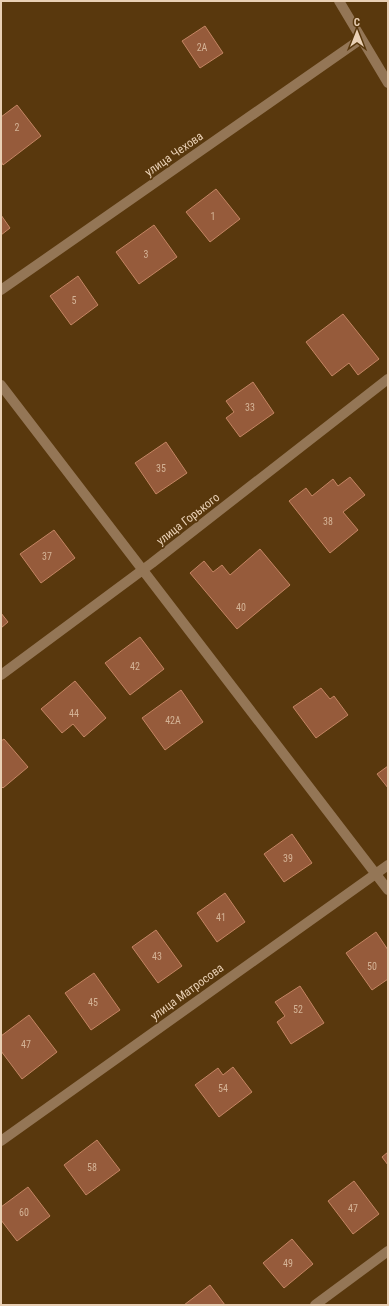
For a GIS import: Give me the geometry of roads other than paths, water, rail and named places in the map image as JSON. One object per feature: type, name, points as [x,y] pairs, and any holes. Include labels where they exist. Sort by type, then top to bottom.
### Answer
[{"type":"street","points":[[339,1],[388,83]]},
{"type":"street","name":"улица Чехова","points":[[1,290],[361,39]]},
{"type":"street","name":"улица Горького","points":[[1,675],[143,570],[388,379]]},
{"type":"street","points":[[1,385],[388,890]]},
{"type":"street","name":"улица Матросова","points":[[1,1141],[388,865]]},
{"type":"street","points":[[315,1305],[388,1251]]}]
